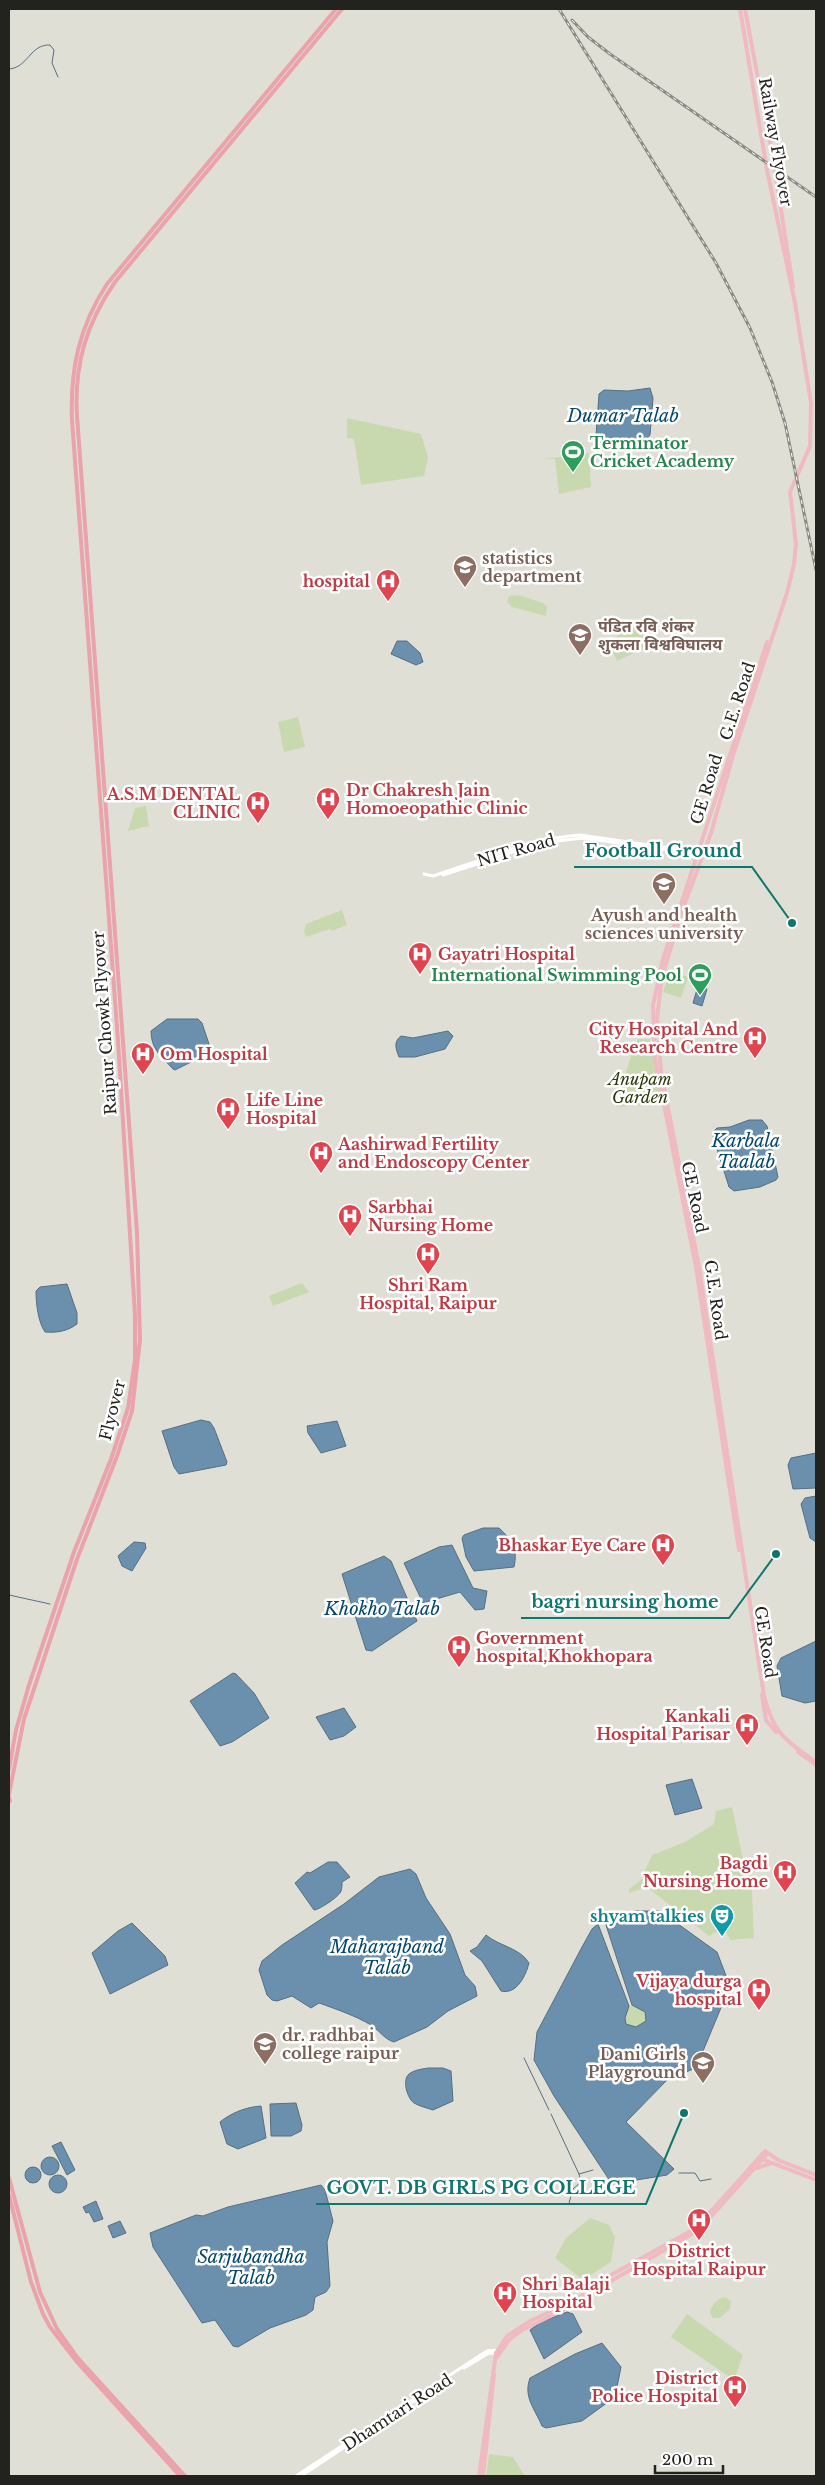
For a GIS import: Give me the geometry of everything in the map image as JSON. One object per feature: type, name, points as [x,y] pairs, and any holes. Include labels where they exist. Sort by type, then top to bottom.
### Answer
[{"type":"highway","points":[[73,395],[72,376],[76,351],[91,309],[107,284],[201,168],[336,9]]},
{"type":"highway","points":[[73,395],[78,365],[87,332],[98,308],[115,282],[342,9]]},
{"type":"highway","name":"Raipur Chowk Flyover","points":[[73,395],[104,865],[110,902],[127,1153],[125,1180],[131,1268]]},
{"type":"highway","name":"Raipur Chowk Flyover","points":[[73,395],[112,873],[110,902]]},
{"type":"highway","name":"Raipur Chowk Flyover","points":[[127,1153],[134,1183],[138,1287]]},
{"type":"highway","name":"Flyover","points":[[9,1769],[19,1717],[73,1550],[111,1459],[128,1408],[135,1360],[134,1291],[131,1268]]},
{"type":"highway","name":"Flyover","points":[[9,1797],[24,1719],[84,1539],[117,1456],[132,1411],[140,1340],[138,1287]]},
{"type":"highway","points":[[9,2178],[43,2302],[57,2329],[180,2476]]},
{"type":"highway","points":[[9,2195],[31,2282],[43,2314],[64,2347],[86,2373],[186,2476]]},
{"type":"main road","name":"Railway Flyover","points":[[740,9],[767,170],[788,266],[811,403],[812,424],[807,456],[791,486],[790,492],[796,544],[785,598]]},
{"type":"main road","name":"Railway Flyover","points":[[746,9],[773,158],[788,266]]},
{"type":"main road","name":"G.E. Road","points":[[785,598],[774,627],[662,978],[658,998],[658,1052],[699,1268],[721,1424],[764,1696],[770,1719],[777,1730],[816,1762]]},
{"type":"main road","name":"NIT Road","points":[[425,875],[433,878],[541,843],[582,838],[701,854]]},
{"type":"main road","name":"GE Road","points":[[701,854],[658,976],[653,1005],[655,1059],[695,1263],[717,1416],[766,1720],[775,1732],[816,1765]]},
{"type":"main road","points":[[481,2476],[498,2352],[507,2336],[532,2320],[579,2300],[699,2230],[754,2170],[766,2152],[816,2175]]},
{"type":"main road","points":[[762,2159],[816,2180]]},
{"type":"main road","points":[[579,2300],[611,2275],[696,2228],[762,2159]]},
{"type":"main road","points":[[754,2170],[774,2163]]},
{"type":"main road","name":"Dhamtari Road","points":[[296,2476],[487,2351],[498,2352]]},
{"type":"main road","name":"Dhamtari Road","points":[[300,2476],[463,2368],[487,2354],[498,2352]]},
{"type":"green space","points":[[347,418],[421,434],[428,457],[424,476],[361,485],[354,439],[347,438]]},
{"type":"green space","name":"Terminator Cricket Academy","points":[[589,453],[591,487],[559,494],[555,459],[544,459]]},
{"type":"green space","points":[[518,595],[543,603],[547,607],[546,616],[512,607],[507,602],[509,596]]},
{"type":"green space","points":[[639,626],[649,646],[617,661],[608,640]]},
{"type":"green space","points":[[298,717],[305,747],[284,752],[278,722]]},
{"type":"green space","points":[[146,806],[149,826],[128,831],[135,808]]},
{"type":"green space","points":[[342,910],[347,925],[332,931],[330,929],[306,937],[304,932],[306,924]]},
{"type":"green space","points":[[670,971],[688,977],[681,998],[663,992]]},
{"type":"green space","name":"Anupam Garden","points":[[638,1039],[650,1039],[661,1101],[644,1105],[616,1107],[630,1059]]},
{"type":"green space","points":[[302,1283],[309,1292],[273,1306],[269,1296]]},
{"type":"green space","points":[[732,1807],[743,1860],[751,1874],[754,1938],[730,1940],[724,1928],[709,1936],[647,1887],[629,1893],[629,1889],[641,1880],[652,1855],[685,1842],[714,1824],[716,1811]]},
{"type":"green space","points":[[629,2006],[641,2008],[647,2018],[646,2021],[636,2027],[626,2024],[625,2018]]},
{"type":"green space","points":[[590,2218],[609,2225],[615,2237],[611,2262],[583,2280],[555,2258],[566,2238]]},
{"type":"green space","points":[[726,2297],[731,2302],[730,2309],[720,2318],[713,2318],[710,2313],[713,2305],[718,2300]]},
{"type":"green space","points":[[687,2314],[743,2355],[734,2380],[671,2337]]},
{"type":"green space","points":[[489,2454],[513,2457],[525,2476],[486,2476]]},
{"type":"water","name":"Dumar Talab","points":[[650,388],[653,398],[650,435],[646,440],[602,444],[598,441],[596,436],[599,394],[604,390],[628,391]]},
{"type":"water","points":[[397,641],[407,641],[420,653],[423,662],[416,665],[391,654]]},
{"type":"water","name":"International Swimming Pool","points":[[698,986],[707,989],[702,1006],[693,1003]]},
{"type":"water","points":[[167,1019],[198,1019],[202,1023],[211,1050],[207,1054],[175,1070],[173,1069],[155,1048],[151,1037],[151,1031]]},
{"type":"water","points":[[448,1031],[453,1036],[445,1049],[415,1057],[399,1057],[396,1043],[401,1036],[413,1038]]},
{"type":"water","name":"Karbala Taalab","points":[[749,1120],[762,1120],[767,1126],[778,1177],[776,1180],[760,1187],[734,1191],[729,1187],[712,1133],[717,1128],[730,1127]]},
{"type":"water","points":[[67,1284],[77,1313],[77,1324],[62,1331],[45,1332],[39,1318],[36,1291],[40,1287]]},
{"type":"water","points":[[201,1420],[210,1422],[214,1428],[227,1462],[226,1465],[179,1474],[174,1467],[162,1431]]},
{"type":"water","points":[[337,1421],[346,1446],[321,1453],[308,1433],[307,1426]]},
{"type":"water","points":[[816,1453],[816,1488],[793,1489],[788,1465],[791,1458]]},
{"type":"water","points":[[816,1496],[816,1542],[810,1538],[801,1504],[805,1498]]},
{"type":"water","points":[[483,1528],[499,1528],[507,1537],[513,1545],[515,1555],[514,1567],[474,1571],[466,1557],[462,1538],[464,1535]]},
{"type":"water","points":[[134,1542],[145,1543],[146,1548],[132,1571],[122,1566],[118,1556]]},
{"type":"water","points":[[452,1545],[473,1588],[487,1591],[484,1609],[475,1610],[460,1592],[423,1603],[404,1563],[439,1547]]},
{"type":"water","name":"Khokho Talab","points":[[384,1556],[391,1561],[417,1621],[372,1651],[366,1650],[342,1574]]},
{"type":"water","points":[[816,1641],[816,1701],[805,1703],[782,1696],[777,1666],[781,1658]]},
{"type":"water","points":[[233,1673],[254,1693],[269,1718],[232,1742],[220,1746],[190,1701]]},
{"type":"water","points":[[344,1708],[356,1727],[344,1736],[330,1740],[316,1717]]},
{"type":"water","points":[[692,1779],[702,1808],[675,1815],[666,1785]]},
{"type":"water","points":[[328,1862],[337,1862],[350,1877],[342,1882],[341,1891],[337,1896],[314,1910],[295,1883],[307,1872],[310,1873]]},
{"type":"water","name":"Maharajband Talab","points":[[410,1869],[416,1874],[426,1898],[450,1934],[465,1975],[475,1986],[477,1996],[448,2011],[427,2027],[394,2042],[387,2039],[374,2027],[365,2022],[319,2003],[311,2008],[292,1996],[277,2001],[272,2000],[267,1995],[259,1970],[262,1961],[282,1945],[344,1904],[379,1877]]},
{"type":"water","points":[[635,1911],[660,1911],[717,1952],[730,1986],[696,2068],[668,2079],[626,2122],[674,2169],[667,2175],[612,2184],[554,2096],[534,2060],[537,2032],[592,1929],[598,1924],[629,2006],[625,2018],[626,2024],[636,2027],[646,2021],[645,2012],[632,2005],[605,1922],[608,1917]]},
{"type":"water","points":[[132,1923],[165,1956],[168,1965],[110,1994],[92,1953],[118,1931]]},
{"type":"water","points":[[486,1935],[515,1950],[529,1963],[520,1983],[512,1990],[501,1991],[482,1961],[470,1951],[477,1947]]},
{"type":"water","points":[[428,2068],[443,2068],[451,2071],[453,2101],[433,2110],[411,2101],[406,2089],[406,2080],[409,2074]]},
{"type":"water","points":[[296,2103],[302,2125],[301,2131],[291,2136],[271,2136],[270,2104]]},
{"type":"water","points":[[261,2106],[266,2138],[238,2149],[227,2144],[220,2122],[239,2111]]},
{"type":"water","points":[[61,2142],[75,2170],[67,2175],[52,2146]]},
{"type":"water","points":[[50,2157],[56,2160],[59,2166],[56,2172],[50,2175],[44,2172],[41,2166],[44,2160]]},
{"type":"water","points":[[30,2167],[36,2167],[41,2172],[39,2181],[30,2183],[25,2178],[25,2172]]},
{"type":"water","points":[[58,2175],[64,2178],[67,2184],[64,2190],[58,2193],[52,2190],[49,2184],[52,2178]]},
{"type":"water","name":"Sarjubandha Talab","points":[[321,2185],[325,2190],[333,2221],[327,2242],[330,2286],[326,2292],[315,2297],[313,2310],[306,2315],[270,2328],[238,2347],[233,2346],[215,2320],[202,2323],[153,2247],[150,2233],[196,2215],[203,2216],[228,2207]]},
{"type":"water","points":[[96,2201],[103,2219],[94,2222],[89,2212],[86,2213],[83,2207]]},
{"type":"water","points":[[120,2221],[126,2233],[113,2238],[108,2226]]},
{"type":"water","points":[[567,2312],[573,2314],[582,2332],[544,2359],[530,2330],[541,2322]]},
{"type":"water","points":[[602,2343],[621,2367],[615,2397],[582,2421],[546,2428],[542,2426],[529,2397],[528,2385],[530,2378],[575,2354]]},
{"type":"waterway","points":[[9,69],[21,65],[38,48],[50,45],[54,50],[52,63],[58,77]]},
{"type":"waterway","points":[[9,1595],[50,1604]]},
{"type":"waterway","points":[[524,2058],[549,2110]]},
{"type":"waterway","points":[[551,2114],[581,2182],[573,2189],[569,2203]]},
{"type":"waterway","points":[[579,2174],[593,2170]]},
{"type":"waterway","points":[[679,2173],[695,2173],[700,2181],[711,2179]]},
{"type":"railway","points":[[559,9],[716,263],[750,328],[772,382],[785,423],[816,570]]},
{"type":"railway","points":[[572,20],[588,37],[610,54],[816,197]]},
{"type":"place","name":"Terminator Cricket Academy","points":[[573,473]]},
{"type":"place","name":"statistics department","points":[[465,588]]},
{"type":"place","name":"hospital","points":[[388,602]]},
{"type":"place","name":"पंडित रवि शंकर शुकला विश्वविघालय","points":[[580,656]]},
{"type":"place","name":"Dr Chakresh Jain Homoeopathic Clinic","points":[[328,820]]},
{"type":"place","name":"A.S.M DENTAL CLINIC","points":[[258,824]]},
{"type":"place","name":"Ayush and health sciences university","points":[[664,905]]},
{"type":"place","name":"Football Ground","points":[[792,923]]},
{"type":"place","name":"Gayatri Hospital","points":[[420,975]]},
{"type":"place","name":"International Swimming Pool","points":[[700,996]]},
{"type":"place","name":"City Hospital And Research Centre","points":[[755,1059]]},
{"type":"place","name":"Om Hospital","points":[[143,1075]]},
{"type":"place","name":"Life Line Hospital","points":[[228,1130]]},
{"type":"place","name":"Aashirwad Fertility and Endoscopy Center","points":[[321,1174]]},
{"type":"place","name":"Sarbhai Nursing Home","points":[[350,1237]]},
{"type":"place","name":"Shri Ram Hospital, Raipur","points":[[428,1275]]},
{"type":"place","name":"bagri nursing home","points":[[776,1554]]},
{"type":"place","name":"Bhaskar Eye Care","points":[[663,1566]]},
{"type":"place","name":"Government hospital,Khokhopara","points":[[459,1668]]},
{"type":"place","name":"Kankali Hospital Parisar","points":[[747,1746]]},
{"type":"place","name":"Bagdi Nursing Home","points":[[785,1893]]},
{"type":"place","name":"shyam talkies","points":[[722,1937]]},
{"type":"place","name":"Vijaya durga hospital","points":[[759,2011]]},
{"type":"place","name":"dr. radhbai college raipur","points":[[265,2065]]},
{"type":"place","name":"Dani Girls Playground","points":[[703,2084]]},
{"type":"place","name":"GOVT. DB GIRLS PG COLLEGE","points":[[684,2113]]},
{"type":"place","name":"District Hospital Raipur","points":[[699,2241]]},
{"type":"place","name":"Shri Balaji Hospital","points":[[505,2314]]},
{"type":"place","name":"District Police Hospital","points":[[735,2408]]}]
